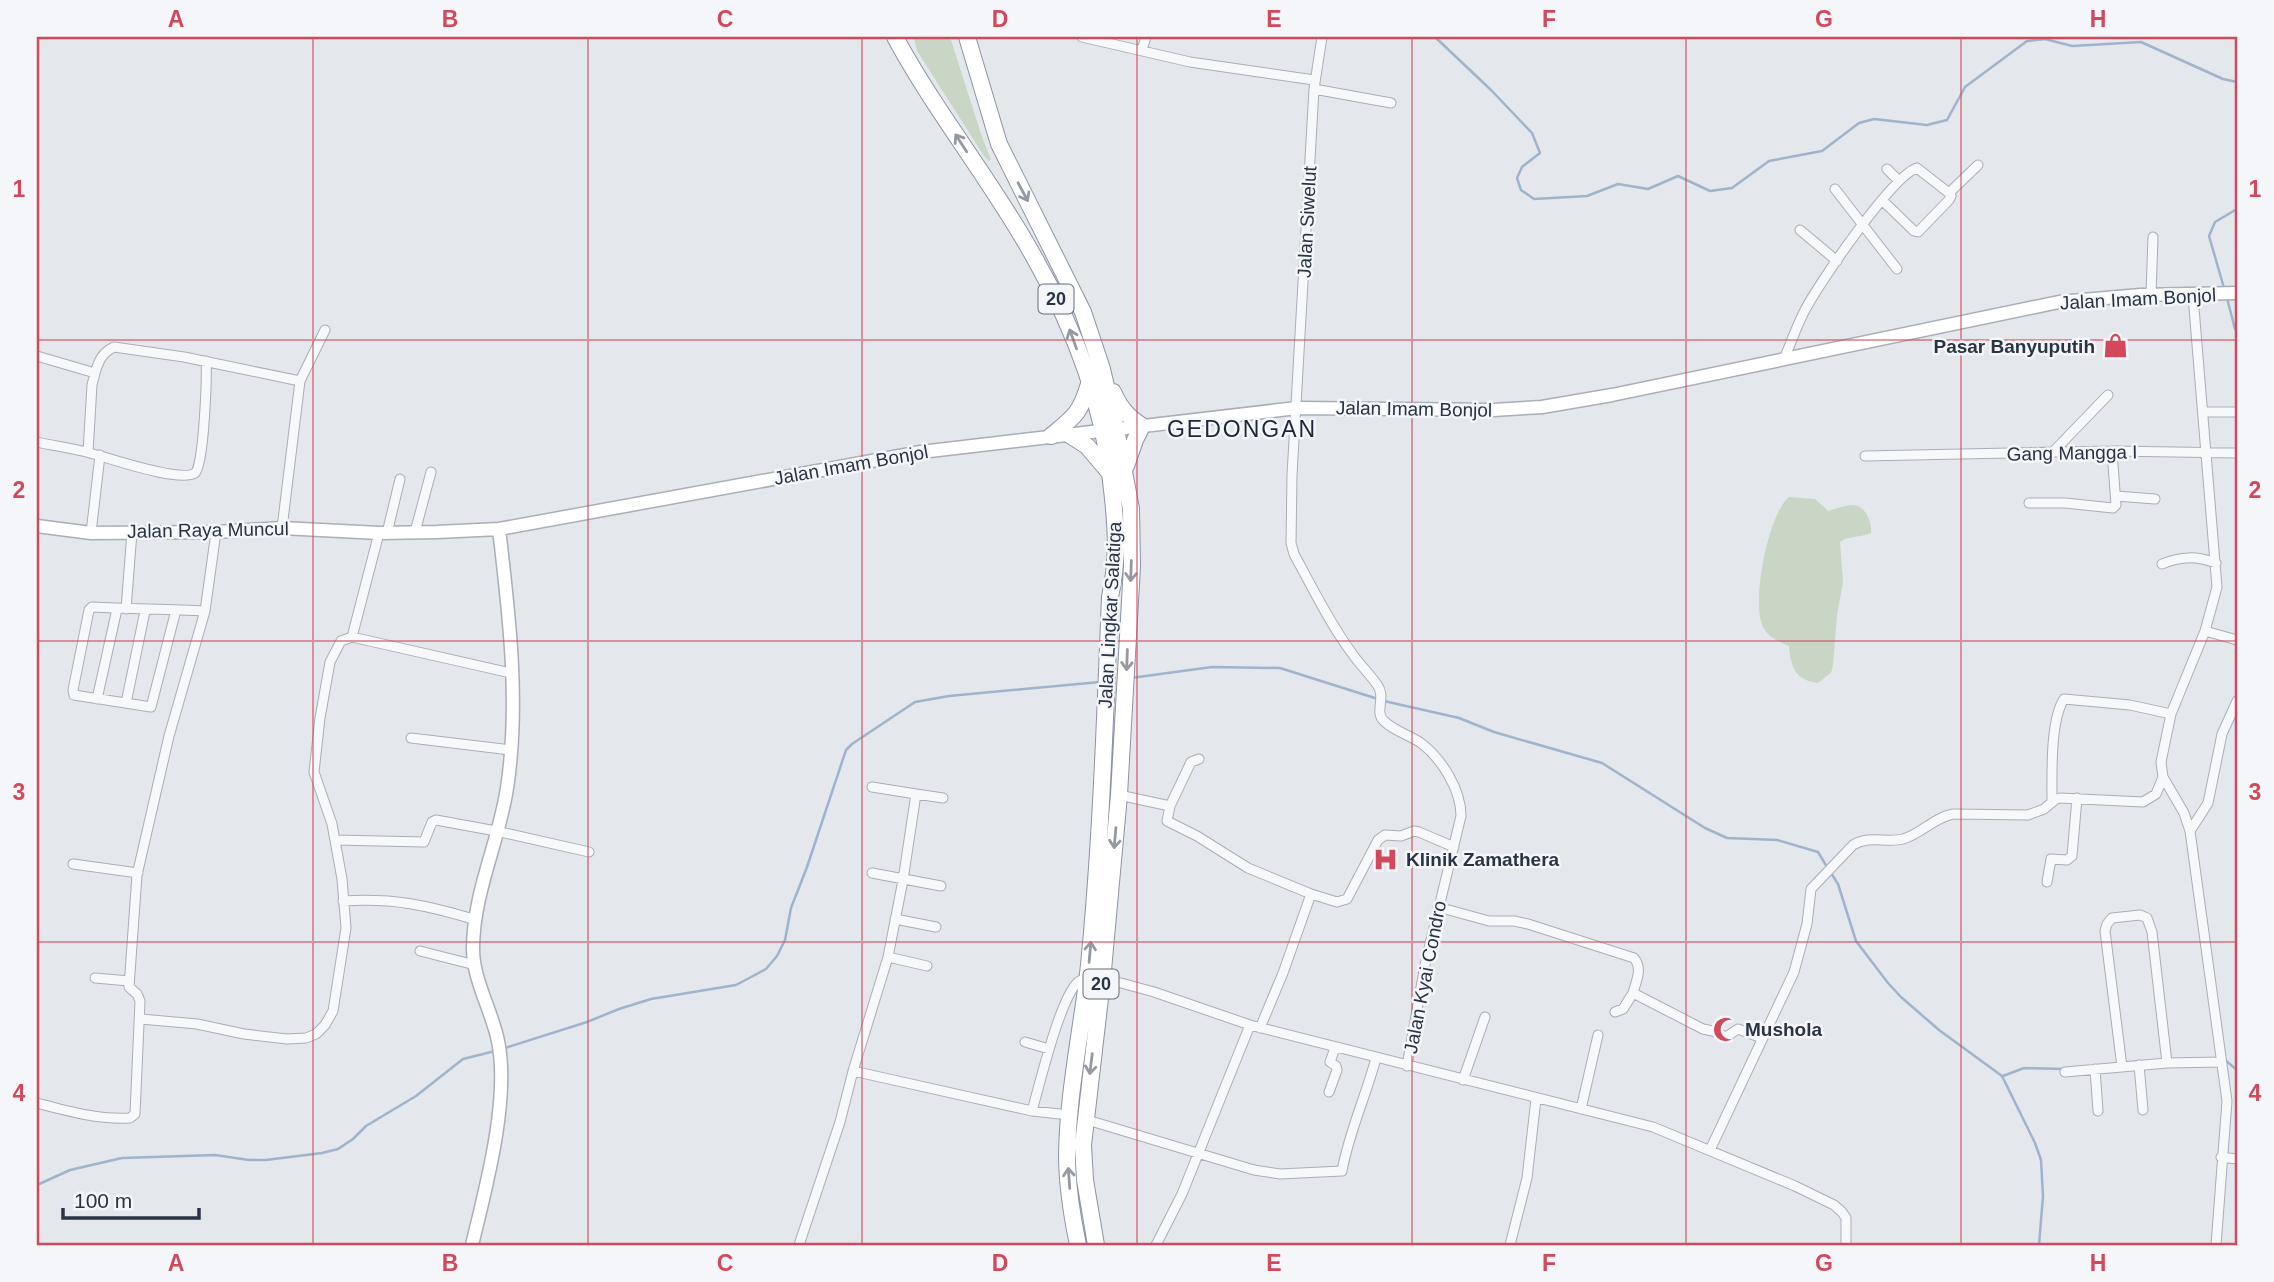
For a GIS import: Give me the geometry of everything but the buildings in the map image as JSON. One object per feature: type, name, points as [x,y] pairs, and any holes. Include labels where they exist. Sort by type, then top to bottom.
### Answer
[{"type":"highway","name":"Jalan Lingkar Salatiga","points":[[967,37],[999,144],[1083,312],[1102,369],[1117,475],[1116,569],[1110,597],[1094,980]]},
{"type":"highway","name":"Jalan Lingkar Salatiga","points":[[900,40],[1033,255],[1067,321],[1110,430]]},
{"type":"highway","points":[[1068,434],[1087,446],[1117,475],[1142,426],[1128,417],[1120,407],[1102,369]]},
{"type":"highway","points":[[1051,436],[1081,410],[1090,383]]},
{"type":"highway","name":"Jalan Lingkar Salatiga","points":[[1078,1245],[1070,1200],[1067,1157],[1077,1117],[1119,795],[1132,566],[1131,509],[1117,475]]},
{"type":"highway","name":"Jalan Lingkar Salatiga","points":[[1077,1117],[1096,1245]]},
{"type":"main road","name":"Jalan Imam Bonjol","points":[[383,533],[499,529],[921,452],[1297,408],[1493,410],[1542,407],[1612,395],[2059,302],[2151,295],[2236,293]]},
{"type":"main road","name":"Jalan Raya Muncul","points":[[37,526],[91,533],[216,532],[282,528],[383,533]]},
{"type":"main road","points":[[472,1245],[495,1135],[502,1072],[498,1040],[475,965],[473,949],[480,892],[507,792],[511,750],[509,614],[499,529]]},
{"type":"street","points":[[1082,37],[1391,103]]},
{"type":"street","points":[[1142,50],[1146,37]]},
{"type":"street","name":"Jalan Siwelut","points":[[1297,408],[1314,85],[1322,37]]},
{"type":"street","points":[[1949,193],[1978,165]]},
{"type":"street","points":[[1784,359],[1806,309],[1837,261],[1862,224],[1882,200],[1899,181],[1917,167],[1951,196],[1917,233],[1882,200]]},
{"type":"street","points":[[1887,169],[1899,181]]},
{"type":"street","points":[[1835,189],[1897,269]]},
{"type":"street","points":[[1800,230],[1837,261]]},
{"type":"street","points":[[2151,295],[2153,237]]},
{"type":"street","points":[[2193,296],[2216,562],[2215,600],[2171,713],[2161,762],[2163,777],[2184,813],[2190,831],[2227,1101],[2216,1245]]},
{"type":"street","points":[[282,528],[300,381],[325,330]]},
{"type":"street","points":[[88,452],[92,385],[105,351],[114,347],[206,361],[300,381]]},
{"type":"street","points":[[37,356],[95,373]]},
{"type":"street","points":[[37,442],[88,452],[162,473],[196,473],[202,443],[206,361]]},
{"type":"street","points":[[2052,453],[2108,395]]},
{"type":"street","name":"Jalan Kyai Condro","points":[[1297,408],[1292,475],[1291,543],[1294,554],[1350,652],[1379,688],[1379,714],[1382,720],[1422,744],[1442,766],[1461,803],[1461,816],[1425,965],[1407,1066]]},
{"type":"street","points":[[2203,412],[2237,412]]},
{"type":"street","points":[[2029,503],[2065,503],[2113,508],[2116,505],[2116,496],[2112,451]]},
{"type":"street","name":"Gang Mangga I","points":[[1865,456],[2112,451],[2237,453]]},
{"type":"street","points":[[91,533],[100,456]]},
{"type":"street","points":[[415,533],[431,472]]},
{"type":"street","points":[[352,637],[400,479]]},
{"type":"street","points":[[2116,496],[2155,499]]},
{"type":"street","points":[[97,699],[121,609],[132,532]]},
{"type":"street","points":[[37,1103],[121,1119],[133,1117],[137,1109],[141,1002],[129,986],[138,873],[169,736],[205,611],[216,532]]},
{"type":"street","points":[[2162,564],[2181,557],[2199,557],[2216,562]]},
{"type":"street","points":[[176,610],[152,706],[147,708],[76,696],[73,692],[89,610],[92,607],[145,611],[176,610],[205,611]]},
{"type":"street","points":[[126,703],[145,611]]},
{"type":"street","points":[[2205,631],[2237,640]]},
{"type":"street","points":[[141,1019],[197,1024],[244,1034],[287,1039],[306,1038],[316,1034],[333,1011],[346,928],[332,824],[314,772],[330,663],[341,641],[352,637],[511,674]]},
{"type":"street","points":[[2052,801],[2054,744],[2059,708],[2063,699],[2130,705],[2171,713]]},
{"type":"street","points":[[2190,831],[2208,803],[2222,734],[2237,701]]},
{"type":"street","points":[[411,738],[511,750]]},
{"type":"street","points":[[1199,759],[1191,762],[1170,806],[1166,817],[1168,823],[1196,836],[1248,868],[1311,894],[1338,902],[1346,899],[1378,840],[1385,835],[1401,836],[1414,831],[1454,847]]},
{"type":"street","points":[[1710,1150],[1794,972],[1807,925],[1811,889],[1853,845],[1860,840],[1903,839],[1941,817],[1952,814],[2036,813],[2060,798],[2143,802],[2156,794],[2163,777]]},
{"type":"street","points":[[872,787],[943,798]]},
{"type":"street","points":[[799,1245],[840,1122],[888,957],[916,794]]},
{"type":"street","points":[[1119,795],[1170,806]]},
{"type":"street","points":[[2047,882],[2051,859],[2067,860],[2072,856],[2077,798]]},
{"type":"street","points":[[335,840],[424,842],[434,820],[589,852]]},
{"type":"street","points":[[73,864],[138,873]]},
{"type":"street","points":[[872,873],[940,886]]},
{"type":"street","points":[[1156,1245],[1182,1194],[1255,1027],[1283,973],[1311,894]]},
{"type":"street","points":[[343,901],[406,901],[476,920]]},
{"type":"street","points":[[1438,907],[1489,921],[1528,924],[1634,958],[1639,964],[1639,970],[1633,993],[1623,1009],[1615,1012]]},
{"type":"street","points":[[2122,1064],[2105,931],[2112,918],[2140,915],[2148,920],[2152,932],[2167,1059]]},
{"type":"street","points":[[895,919],[936,927]]},
{"type":"street","points":[[419,951],[475,965]]},
{"type":"street","points":[[888,957],[927,966]]},
{"type":"street","points":[[95,978],[130,981]]},
{"type":"street","points":[[1032,1111],[1049,1049],[1066,1003],[1076,984],[1082,979],[1094,980]]},
{"type":"street","name":"Jalan Kyai Condro","points":[[1094,980],[1121,983],[1154,992],[1255,1027],[1335,1048],[1636,1122],[1795,1186],[1839,1208],[1847,1223],[1846,1245]]},
{"type":"street","points":[[1633,993],[1703,1029],[1726,1037],[1738,1029],[1762,1038]]},
{"type":"street","points":[[1463,1080],[1485,1017]]},
{"type":"street","points":[[1581,1109],[1598,1035]]},
{"type":"street","points":[[1025,1042],[1049,1049]]},
{"type":"street","points":[[1329,1092],[1337,1070],[1330,1062],[1335,1048]]},
{"type":"street","points":[[853,1071],[1032,1111],[1077,1117],[1254,1170],[1280,1174],[1342,1171],[1350,1133],[1368,1088],[1376,1058]]},
{"type":"street","points":[[2065,1072],[2122,1064],[2139,1065],[2167,1059],[2221,1059]]},
{"type":"street","points":[[2139,1065],[2143,1110]]},
{"type":"street","points":[[2095,1069],[2098,1111]]},
{"type":"street","points":[[1510,1245],[1527,1178],[1536,1099]]},
{"type":"street","points":[[2221,1157],[2237,1159]]},
{"type":"green space","points":[[914,37],[950,37],[991,160],[984,156],[917,51]]},
{"type":"green space","points":[[1789,497],[1815,499],[1828,511],[1858,506],[1865,511],[1870,524],[1871,533],[1840,542],[1843,582],[1833,665],[1831,673],[1818,683],[1804,679],[1795,671],[1789,646],[1768,634],[1760,615],[1760,580],[1768,539],[1781,506]]},
{"type":"waterway","points":[[1435,37],[1532,133],[1540,153],[1522,167],[1517,178],[1521,190],[1534,199],[1587,196],[1618,184],[1648,189],[1678,176],[1710,191],[1732,188],[1769,161],[1822,151],[1859,123],[1874,119],[1927,125],[1947,120],[1965,87],[2027,41],[2045,39],[2072,46],[2141,42],[2223,79],[2237,82]]},
{"type":"waterway","points":[[2224,288],[2209,236],[2215,222],[2237,209]]},
{"type":"waterway","points":[[2227,298],[2237,331]]},
{"type":"waterway","points":[[1131,678],[1212,667],[1280,668],[1378,699]]},
{"type":"waterway","points":[[505,1048],[651,999],[736,985],[766,969],[785,940],[791,908],[846,750],[915,702],[949,696],[1100,682]]},
{"type":"waterway","points":[[1384,701],[1459,718],[1494,732],[1602,763],[1705,828],[1727,838],[1777,840],[1818,852],[1827,867]]},
{"type":"waterway","points":[[1831,873],[1838,884],[1856,941],[1888,983],[1939,1030],[2002,1076],[2041,1160],[2043,1196],[2039,1245]]},
{"type":"waterway","points":[[37,1185],[70,1170],[122,1158],[215,1155],[266,1160],[338,1149],[366,1126],[416,1096],[463,1059],[495,1051]]},
{"type":"waterway","points":[[2225,1060],[2237,1070]]},
{"type":"waterway","points":[[2003,1076],[2024,1068],[2065,1069]]},
{"type":"place","name":"Pasar Banyuputih","points":[[2115,346]]},
{"type":"place","name":"Klinik Zamathera","points":[[1386,859]]},
{"type":"place","name":"Mushola","points":[[1725,1029]]},
{"type":"district","name":"GEDONGAN","points":[[1242,429]]}]
